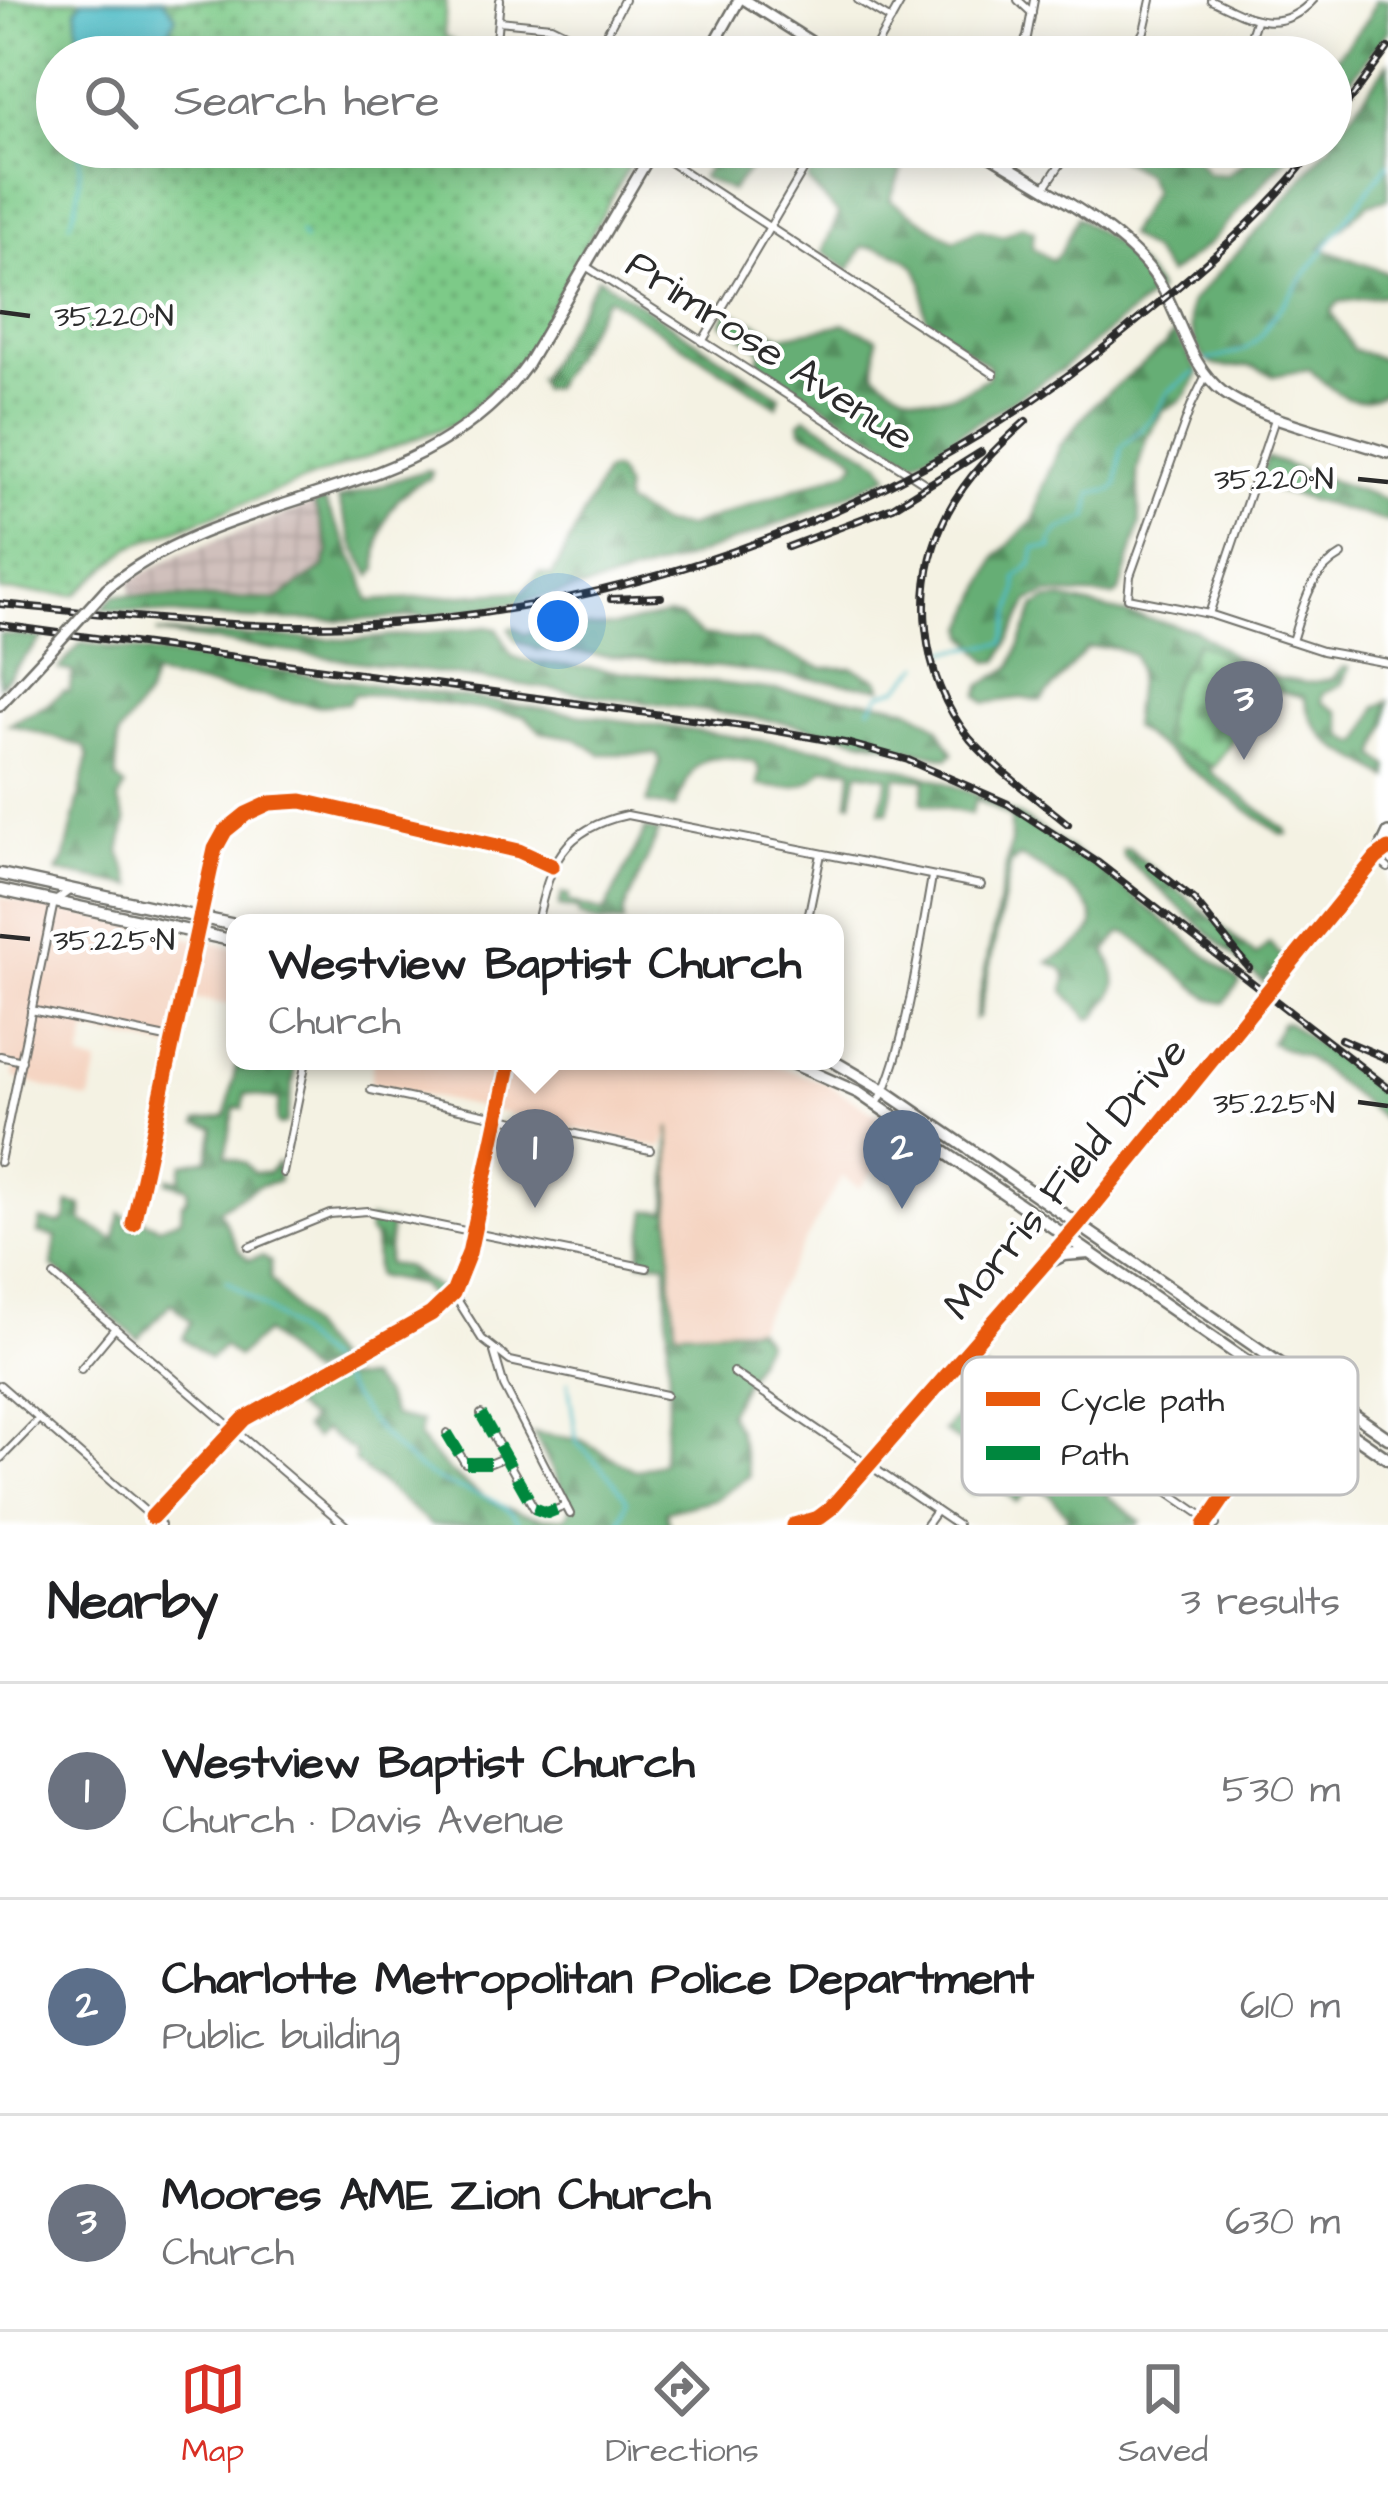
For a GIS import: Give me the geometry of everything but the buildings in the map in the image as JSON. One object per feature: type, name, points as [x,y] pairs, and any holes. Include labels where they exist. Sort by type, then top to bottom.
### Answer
[{"type":"main road","points":[[0,874],[226,923]]},
{"type":"main road","points":[[0,890],[226,939]]},
{"type":"main road","points":[[844,1067],[1271,1357]]},
{"type":"main road","points":[[809,1070],[876,1105],[1240,1357]]},
{"type":"main road","points":[[1041,1266],[1064,1255],[1090,1253]]},
{"type":"main road","points":[[1358,1417],[1388,1438]]},
{"type":"main road","points":[[1358,1438],[1388,1459]]},
{"type":"street","points":[[496,36],[500,0]]},
{"type":"street","points":[[605,36],[624,0]]},
{"type":"street","points":[[720,36],[742,0],[801,36]]},
{"type":"street","points":[[859,0],[891,20]]},
{"type":"street","points":[[882,36],[902,0]]},
{"type":"street","points":[[1018,0],[1032,13]]},
{"type":"street","points":[[1028,36],[1034,0]]},
{"type":"street","points":[[1141,36],[1151,0]]},
{"type":"street","points":[[1211,0],[1256,21],[1288,19],[1313,0]]},
{"type":"street","points":[[498,21],[551,26],[573,36]]},
{"type":"street","points":[[1251,36],[1256,21]]},
{"type":"street","points":[[0,705],[107,588],[140,564],[181,544],[399,464],[466,429],[517,379],[643,168]]},
{"type":"street","points":[[682,168],[994,374]]},
{"type":"street","points":[[702,342],[805,168]]},
{"type":"street","points":[[1009,168],[1139,256],[1161,284],[1206,375],[1230,397],[1388,453]]},
{"type":"street","points":[[1043,190],[1058,168]]},
{"type":"street","name":"Primrose Avenue","points":[[584,265],[926,484]]},
{"type":"street","points":[[1206,375],[1126,592],[1131,599],[1209,614],[1322,651],[1388,663]]},
{"type":"street","points":[[1209,614],[1276,415]]},
{"type":"street","points":[[1292,640],[1312,583],[1326,565],[1342,555]]},
{"type":"street","points":[[133,1224],[198,917],[222,835],[246,814],[287,800],[518,851],[552,866]]},
{"type":"street","points":[[539,914],[552,866],[569,842],[627,815],[982,885]]},
{"type":"street","name":"Morris Field Drive","points":[[1376,858],[1388,833]]},
{"type":"street","name":"Morris Field Drive","points":[[794,1525],[815,1522],[830,1509],[1078,1226],[1280,972],[1388,849]]},
{"type":"street","points":[[808,914],[821,854]]},
{"type":"street","points":[[1376,858],[1388,868]]},
{"type":"street","points":[[876,1105],[886,1092],[932,877]]},
{"type":"street","points":[[0,1162],[54,902],[70,890]]},
{"type":"street","points":[[31,1010],[171,1039]]},
{"type":"street","points":[[0,1057],[22,1061]]},
{"type":"street","points":[[283,1173],[304,1070]]},
{"type":"street","points":[[152,1517],[232,1428],[431,1314],[453,1294],[474,1233],[508,1070]]},
{"type":"street","points":[[371,1090],[650,1150]]},
{"type":"street","points":[[249,1247],[320,1217],[348,1211],[647,1268]]},
{"type":"street","points":[[54,1276],[345,1525]]},
{"type":"street","points":[[453,1294],[494,1352],[511,1400],[568,1510],[547,1513],[534,1508],[481,1414]]},
{"type":"street","points":[[81,1369],[115,1328]]},
{"type":"street","points":[[494,1352],[521,1365],[666,1395]]},
{"type":"street","points":[[966,1352],[973,1357]]},
{"type":"street","points":[[733,1372],[957,1525]]},
{"type":"street","points":[[0,1385],[161,1525]]},
{"type":"street","points":[[0,1459],[38,1421]]},
{"type":"street","points":[[447,1433],[465,1463],[491,1463],[505,1457]]},
{"type":"street","points":[[1170,1495],[1210,1523],[1229,1495]]},
{"type":"street","points":[[926,1525],[936,1511]]},
{"type":"shaded area","points":[[314,504],[329,551],[324,568],[277,600],[131,596],[130,581],[178,555]]},
{"type":"shaded area","points":[[0,897],[226,946],[226,1004],[188,997],[176,1049],[87,1031],[81,1060],[98,1064],[90,1101],[13,1077],[15,1064],[0,1061]]},
{"type":"shaded area","points":[[372,1070],[789,1070],[826,1083],[906,1133],[859,1188],[842,1176],[756,1328],[676,1331],[671,1286],[670,1131],[662,1148],[370,1083]]},
{"type":"green space","points":[[0,0],[446,0],[444,36],[36,36],[36,168],[628,168],[524,357],[459,422],[132,546],[75,595],[0,591]]},
{"type":"green space","points":[[1375,0],[1388,0],[1388,31],[1352,78],[1352,38],[1367,21]]},
{"type":"green space","points":[[1388,63],[1388,199],[1368,204],[1320,248],[1388,273],[1388,295],[1339,302],[1331,311],[1353,350],[1387,360],[1385,392],[1363,400],[1335,391],[1309,369],[1273,376],[1254,367],[1215,365],[1202,355],[1190,318],[1191,302],[1310,168],[1352,168],[1352,113]]},
{"type":"green space","points":[[707,168],[750,168],[731,191],[702,177]]},
{"type":"green space","points":[[814,168],[898,168],[890,200],[954,241],[978,229],[1003,236],[1022,226],[1034,231],[1032,248],[1052,260],[1061,252],[1077,217],[1132,258],[1158,291],[1059,371],[915,461],[757,364],[762,350],[722,323],[728,310],[782,336],[845,324],[877,338],[875,372],[916,395],[944,397],[988,377],[989,366],[928,321],[922,281],[906,260],[890,251],[863,247],[849,270],[822,252],[839,215],[807,180]]},
{"type":"green space","points":[[1135,168],[1203,168],[1207,173],[1226,175],[1236,168],[1277,168],[1209,244],[1168,275],[1152,252],[1127,235],[1153,191],[1146,175]]},
{"type":"green space","points":[[598,277],[780,396],[777,406],[607,297],[552,388],[541,389],[538,380]]},
{"type":"green space","points":[[1175,333],[1199,373],[1185,396],[1163,410],[1146,439],[1137,471],[1140,523],[1120,592],[1114,596],[1048,594],[1029,601],[999,661],[989,662],[967,636],[966,628],[996,557],[1034,520],[1060,446],[1095,403]]},
{"type":"green space","points":[[806,417],[881,462],[889,475],[722,546],[607,582],[490,607],[389,618],[266,620],[102,609],[115,595],[277,600],[324,567],[329,551],[314,504],[324,501],[362,574],[369,601],[524,591],[539,573],[552,576],[610,470],[617,472],[625,488],[624,503],[661,524],[688,527],[850,469],[856,461],[845,449],[801,430],[800,422]]},
{"type":"green space","points":[[1267,458],[1388,500],[1388,522],[1257,485]]},
{"type":"green space","points":[[432,472],[430,478],[405,493],[388,514],[379,540],[377,569],[371,576],[352,542],[338,499]]},
{"type":"green space","points":[[1063,599],[1195,630],[1242,662],[1277,678],[1308,683],[1332,679],[1343,667],[1349,668],[1342,684],[1323,693],[1322,702],[1339,712],[1344,735],[1355,743],[1361,742],[1377,707],[1388,701],[1376,756],[1388,766],[1388,778],[1326,739],[1304,697],[1267,688],[1201,753],[1212,773],[1285,829],[1287,834],[1282,835],[1132,727],[1138,672],[1134,655],[1113,647],[1087,648],[1041,701],[1021,698],[986,703],[978,695],[982,685],[1011,667],[1035,607]]},
{"type":"green space","points":[[667,615],[680,617],[701,635],[757,642],[822,668],[853,668],[878,680],[882,688],[538,650],[516,641],[509,629],[524,634],[547,628],[615,626]]},
{"type":"green space","points":[[498,629],[512,656],[522,660],[910,709],[938,727],[953,753],[948,758],[782,722],[156,633],[353,640]]},
{"type":"green space","points":[[0,634],[42,638],[0,686]]},
{"type":"green space","points":[[1197,642],[1279,687],[1214,767],[1161,738],[1170,689]]},
{"type":"green space","points":[[81,643],[836,751],[897,767],[975,794],[1057,840],[1240,982],[1224,1003],[1212,1000],[1128,933],[1120,933],[1106,952],[1115,987],[1095,1018],[1089,1019],[1064,991],[1062,968],[1048,962],[1087,935],[1093,917],[1078,895],[1019,857],[1011,864],[975,1019],[1011,842],[1011,818],[976,799],[971,814],[922,803],[925,780],[896,777],[888,812],[880,811],[888,777],[858,772],[852,802],[848,802],[852,769],[824,768],[802,785],[776,788],[758,785],[760,771],[755,762],[722,758],[695,768],[675,808],[647,803],[660,762],[657,754],[600,754],[575,738],[541,732],[525,716],[384,695],[354,694],[348,703],[317,706],[153,676],[147,696],[118,736],[116,778],[125,787],[118,800],[126,821],[120,852],[133,886],[57,872],[65,858],[88,757],[85,747],[9,724],[47,705],[63,691],[69,692],[73,672],[59,669]]},
{"type":"green space","points":[[646,829],[659,832],[623,914],[579,914],[579,910],[559,906],[562,894],[569,895],[568,902],[604,912]]},
{"type":"green space","points":[[1128,848],[1256,956],[1269,943],[1284,958],[1264,983],[1123,856],[1123,849]]},
{"type":"green space","points":[[1282,1022],[1388,1097],[1388,1123],[1306,1057],[1270,1043]]},
{"type":"green space","points":[[235,1070],[267,1070],[269,1074],[294,1070],[286,1123],[276,1121],[279,1100],[245,1094],[243,1108],[235,1107],[225,1156],[245,1163],[253,1173],[268,1173],[278,1163],[278,1181],[258,1186],[219,1209],[239,1251],[249,1260],[262,1256],[271,1262],[270,1278],[333,1360],[309,1375],[265,1332],[237,1357],[223,1346],[210,1359],[183,1338],[191,1322],[171,1303],[138,1339],[52,1266],[56,1237],[38,1233],[41,1220],[60,1224],[66,1219],[69,1203],[82,1206],[82,1221],[115,1240],[120,1213],[134,1227],[138,1218],[159,1227],[181,1219],[188,1188],[167,1182],[168,1178],[180,1180],[183,1164],[208,1159],[214,1128],[198,1121],[226,1116]]},
{"type":"green space","points":[[670,1127],[671,1286],[676,1331],[756,1328],[766,1341],[728,1413],[738,1430],[749,1476],[716,1499],[666,1511],[669,1525],[431,1525],[355,1462],[354,1452],[324,1430],[315,1438],[304,1428],[310,1420],[290,1404],[337,1379],[368,1379],[383,1394],[393,1416],[421,1422],[419,1438],[465,1484],[504,1507],[545,1518],[566,1517],[572,1507],[533,1433],[581,1440],[636,1471],[662,1463],[669,1392],[666,1263],[639,1261],[647,1211],[667,1211]]},
{"type":"green space","points":[[369,1219],[391,1222],[387,1264],[404,1266],[443,1292],[434,1303],[421,1285],[376,1276],[375,1238],[369,1233]]},
{"type":"green space","points":[[962,1411],[962,1444],[944,1431]]},
{"type":"green space","points":[[1108,1495],[1141,1521],[1137,1525],[1064,1525],[1068,1516],[1051,1496]]},
{"type":"water","points":[[82,0],[163,0],[176,16],[167,36],[82,36],[76,9]]},
{"type":"waterway","points":[[1207,360],[1235,354],[1257,340],[1388,164]]},
{"type":"waterway","points":[[70,223],[80,168]]},
{"type":"waterway","points":[[300,233],[304,240]]},
{"type":"waterway","points":[[947,651],[1004,643],[1016,578],[1032,564],[1035,548],[1052,548],[1058,531],[1088,517],[1092,493],[1117,485],[1121,448],[1155,415],[1168,392],[1195,372]]},
{"type":"waterway","points":[[870,708],[880,694],[898,688],[921,665]]},
{"type":"waterway","points":[[227,1281],[279,1318],[327,1362]]},
{"type":"waterway","points":[[339,1379],[371,1422],[410,1462],[439,1481],[494,1501],[520,1525]]},
{"type":"waterway","points":[[568,1382],[577,1443],[627,1500],[620,1525]]},
{"type":"railway","points":[[1352,97],[1388,48]]},
{"type":"railway","points":[[0,604],[176,620],[353,625],[458,616],[562,599],[664,574],[764,540],[861,499],[1043,393],[1228,244],[1300,168]]},
{"type":"railway","points":[[1026,421],[973,474],[948,512],[929,569],[926,628],[940,687],[970,739],[1068,824]]},
{"type":"railway","points":[[788,547],[893,507],[981,452]]},
{"type":"railway","points":[[611,599],[661,597]]},
{"type":"railway","points":[[0,625],[772,730],[908,760],[1008,804],[1097,862],[1388,1088]]},
{"type":"railway","points":[[1149,865],[1194,900],[1249,968]]},
{"type":"railway","points":[[1341,1039],[1388,1059]]},
{"type":"marked path","points":[[481,1414],[534,1508],[547,1513],[566,1506]]},
{"type":"marked path","points":[[447,1433],[465,1463],[491,1463],[505,1457]]},
{"type":"cycle path","points":[[133,1224],[215,849],[225,831],[270,803],[302,801],[519,851],[552,866]]},
{"type":"cycle path","points":[[963,1357],[1078,1225],[1388,849]]},
{"type":"cycle path","points":[[152,1517],[244,1419],[431,1314],[453,1293],[469,1253],[508,1070]]},
{"type":"cycle path","points":[[794,1525],[830,1509],[962,1358]]},
{"type":"cycle path","points":[[1205,1525],[1226,1495]]},
{"type":"place","name":"Moores AME Zion Church","points":[[1244,760]]},
{"type":"place","name":"Westview Baptist Church","points":[[535,1208]]},
{"type":"place","name":"Charlotte Metropolitan Police Department","points":[[902,1209]]}]
